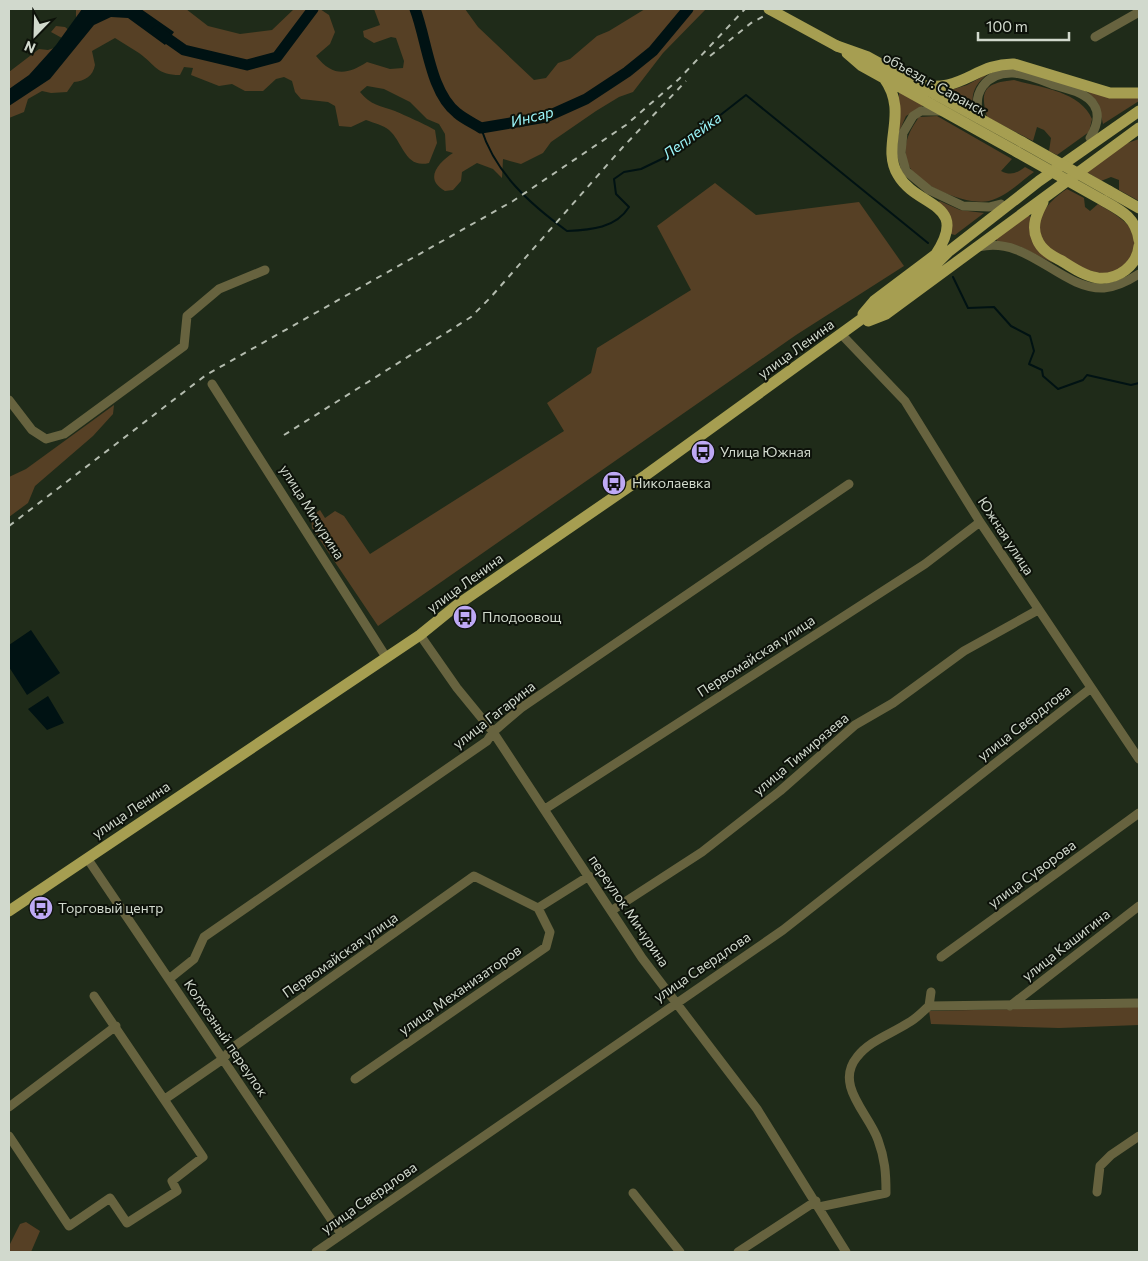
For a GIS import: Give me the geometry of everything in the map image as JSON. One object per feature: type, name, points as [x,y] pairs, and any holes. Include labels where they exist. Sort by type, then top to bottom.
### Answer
[{"type":"main road","points":[[769,9],[839,47],[868,57],[981,119],[1020,147]]},
{"type":"main road","points":[[839,47],[862,66],[943,112],[1020,147],[1106,196],[1139,208]]},
{"type":"main road","points":[[916,84],[932,87],[950,86],[990,67],[1014,64],[1110,93],[1139,93]]},
{"type":"main road","points":[[884,78],[896,100],[892,158],[898,175],[905,185],[940,209],[947,222],[945,238],[935,256]]},
{"type":"main road","points":[[846,332],[874,301],[935,256],[1000,204],[1090,138],[1139,105]]},
{"type":"main road","points":[[932,268],[948,252],[1039,181],[1139,111]]},
{"type":"main road","points":[[932,268],[954,258],[1139,122]]},
{"type":"main road","points":[[846,332],[886,314],[1137,132]]},
{"type":"main road","points":[[1106,196],[1127,214],[1138,232],[1139,240]]},
{"type":"main road","points":[[1045,198],[1035,220],[1036,238],[1050,254],[1080,272],[1096,278],[1120,274],[1134,260],[1139,246]]},
{"type":"main road","name":"улица Ленина","points":[[9,911],[420,635],[457,605],[646,476],[932,268]]},
{"type":"street","points":[[1095,37],[1139,12]]},
{"type":"street","name":"объезд г. Саранск","points":[[839,47],[1020,147]]},
{"type":"street","points":[[981,119],[976,105],[980,89],[991,78],[999,74],[1015,73],[1077,92],[1090,100],[1096,109],[1097,116],[1097,123],[1090,138]]},
{"type":"street","points":[[943,112],[921,111],[907,124],[901,153],[906,172],[929,190],[963,206],[989,207],[1000,204]]},
{"type":"street","points":[[1106,196],[1139,214]]},
{"type":"street","points":[[1127,214],[1139,220]]},
{"type":"street","points":[[976,248],[995,244],[1014,248],[1075,279],[1096,287],[1118,285],[1139,274]]},
{"type":"street","points":[[9,400],[32,430],[46,439],[64,434],[184,346],[187,316],[219,289],[265,270]]},
{"type":"street","name":"Южная улица","points":[[846,332],[905,401],[980,522],[1139,759]]},
{"type":"street","name":"улица Мичурина","points":[[212,384],[386,657]]},
{"type":"street","name":"улица Гагарина","points":[[169,979],[194,959],[204,937],[487,741],[493,732],[521,708],[849,484]]},
{"type":"street","name":"Первомайская улица","points":[[545,809],[925,564],[980,522]]},
{"type":"street","name":"улица Тимирязева","points":[[611,911],[702,852],[780,791],[856,725],[893,703],[964,651],[1038,610]]},
{"type":"street","name":"переулок Мичурина","points":[[420,635],[457,688],[493,732],[611,911],[675,1002],[757,1109],[818,1204]]},
{"type":"street","name":"улица Свердлова","points":[[316,1252],[675,1002],[783,930],[1091,688]]},
{"type":"street","name":"улица Суворова","points":[[941,957],[1139,813]]},
{"type":"street","name":"Колхозный переулок","points":[[87,858],[341,1234]]},
{"type":"street","name":"Первомайская улица","points":[[165,1099],[223,1059],[232,1048],[474,876],[538,908]]},
{"type":"street","points":[[538,908],[589,876]]},
{"type":"street","name":"улица Кашигина","points":[[1010,1006],[1139,906]]},
{"type":"street","name":"улица Механизаторов","points":[[355,1079],[546,947],[550,932],[538,908]]},
{"type":"street","points":[[929,1006],[931,992]]},
{"type":"street","points":[[9,1136],[69,1226],[110,1198],[128,1223],[177,1191],[172,1181],[203,1157],[94,996]]},
{"type":"street","points":[[738,1252],[818,1204],[886,1193],[887,1172],[878,1139],[853,1094],[850,1084],[850,1069],[856,1057],[865,1048],[910,1022],[929,1006],[1139,1004]]},
{"type":"street","points":[[9,1107],[116,1026]]},
{"type":"street","points":[[1097,1192],[1100,1166],[1110,1155],[1139,1136]]},
{"type":"street","points":[[633,1193],[680,1252]]},
{"type":"street","points":[[818,1204],[846,1252]]},
{"type":"shaded area","points":[[76,9],[186,9],[208,26],[240,34],[272,30],[294,9],[320,9],[329,15],[335,32],[330,44],[316,56],[328,68],[340,72],[353,70],[367,62],[390,69],[403,68],[404,61],[396,38],[391,37],[374,43],[364,37],[363,31],[380,25],[374,9],[465,9],[478,27],[534,80],[546,78],[558,63],[570,59],[597,36],[609,31],[645,9],[706,9],[663,53],[633,92],[619,97],[596,111],[551,142],[543,153],[521,164],[503,159],[502,178],[493,169],[477,163],[462,172],[461,181],[453,190],[445,191],[438,186],[434,176],[443,161],[453,153],[446,151],[445,134],[439,124],[427,119],[410,102],[384,89],[367,86],[360,92],[372,102],[435,130],[437,143],[429,163],[421,164],[409,158],[394,135],[381,125],[366,120],[351,127],[339,126],[335,106],[328,102],[301,99],[295,92],[292,81],[284,77],[276,79],[263,91],[245,91],[232,84],[219,86],[191,75],[193,68],[184,67],[180,75],[172,75],[161,71],[145,57],[115,38],[92,51],[95,65],[88,77],[74,82],[67,92],[51,93],[42,91],[28,99],[24,112],[9,118],[9,72],[39,49],[48,50],[60,46],[62,38],[51,32],[56,26],[65,27],[76,36]]},
{"type":"shaded area","points":[[82,9],[141,9],[174,32],[165,45],[128,18],[111,17],[94,25],[50,79],[9,106],[9,89],[29,75],[56,45]]},
{"type":"shaded area","points":[[989,73],[974,90],[974,113],[943,95],[944,92],[967,85]]},
{"type":"shaded area","points":[[1014,80],[1059,92],[1079,102],[1092,119],[1089,132],[1057,155],[1049,151],[1051,138],[1044,130],[1037,127],[1033,141],[987,117],[984,100],[987,89],[997,83]]},
{"type":"shaded area","points":[[899,90],[923,103],[922,107],[906,116],[899,132]]},
{"type":"shaded area","points":[[1087,91],[1115,98],[1138,98],[1139,101],[1103,124],[1098,103]]},
{"type":"shaded area","points":[[937,116],[1012,159],[1001,171],[1014,173],[1025,167],[1034,172],[1007,193],[989,201],[980,202],[956,197],[931,186],[913,172],[908,164],[905,151],[909,134],[919,117]]},
{"type":"shaded area","points":[[1139,139],[1139,201],[1119,190],[1119,180],[1111,177],[1101,181],[1087,172],[1122,145]]},
{"type":"shaded area","points":[[715,183],[756,215],[859,202],[904,266],[796,335],[378,626],[312,528],[311,516],[320,510],[325,518],[335,511],[344,516],[370,554],[564,431],[547,403],[591,373],[597,348],[691,290],[657,226]]},
{"type":"shaded area","points":[[1067,189],[1084,198],[1085,207],[1090,211],[1098,204],[1118,216],[1130,227],[1135,240],[1134,248],[1123,267],[1116,271],[1098,273],[1079,266],[1055,253],[1042,241],[1038,234],[1040,219],[1049,204]]},
{"type":"shaded area","points":[[940,201],[960,210],[984,213],[955,235],[951,234],[950,216],[938,202]]},
{"type":"shaded area","points":[[1027,215],[1031,217],[1046,256],[1053,263],[1019,246],[997,241],[996,237]]},
{"type":"shaded area","points":[[114,405],[113,414],[93,436],[35,486],[28,503],[9,517],[9,477],[26,469]]},
{"type":"shaded area","points":[[31,630],[60,673],[27,695],[9,667],[9,645]]},
{"type":"shaded area","points":[[48,696],[64,723],[47,730],[28,709]]},
{"type":"shaded area","points":[[1139,1006],[1139,1025],[1059,1028],[931,1024],[929,1011]]},
{"type":"shaded area","points":[[26,1222],[40,1231],[31,1252],[9,1252],[9,1246],[20,1224]]},
{"type":"waterway","name":"Инсар","points":[[157,31],[184,50],[247,65],[277,57],[313,9]]},
{"type":"waterway","name":"Инсар","points":[[415,9],[430,65],[441,92],[448,104],[457,113],[481,128],[546,117],[586,99],[627,72],[653,51],[688,9]]},
{"type":"waterway","name":"Леплейка","points":[[481,128],[487,144],[505,173],[515,186],[540,210],[567,231],[594,229],[610,224],[624,214],[629,207],[616,194],[614,179],[624,172],[641,169],[668,156],[746,95],[928,243]]},
{"type":"waterway","name":"Леплейка","points":[[953,277],[968,308],[994,307],[1011,326],[1030,336],[1034,351],[1029,364],[1042,370],[1043,376],[1058,389],[1083,380],[1087,375],[1131,385],[1139,383]]},
{"type":"railway","points":[[9,526],[206,375],[513,201],[626,125],[679,79],[745,9]]},
{"type":"railway","points":[[710,56],[751,23],[777,9]]},
{"type":"railway","points":[[284,435],[471,317],[490,298],[622,148],[686,81]]},
{"type":"place","name":"Улица Южная","points":[[703,452]]},
{"type":"place","name":"Николаевка","points":[[614,483]]},
{"type":"place","name":"Плодоовощ","points":[[465,617]]},
{"type":"place","name":"Торговый центр","points":[[41,908]]}]
